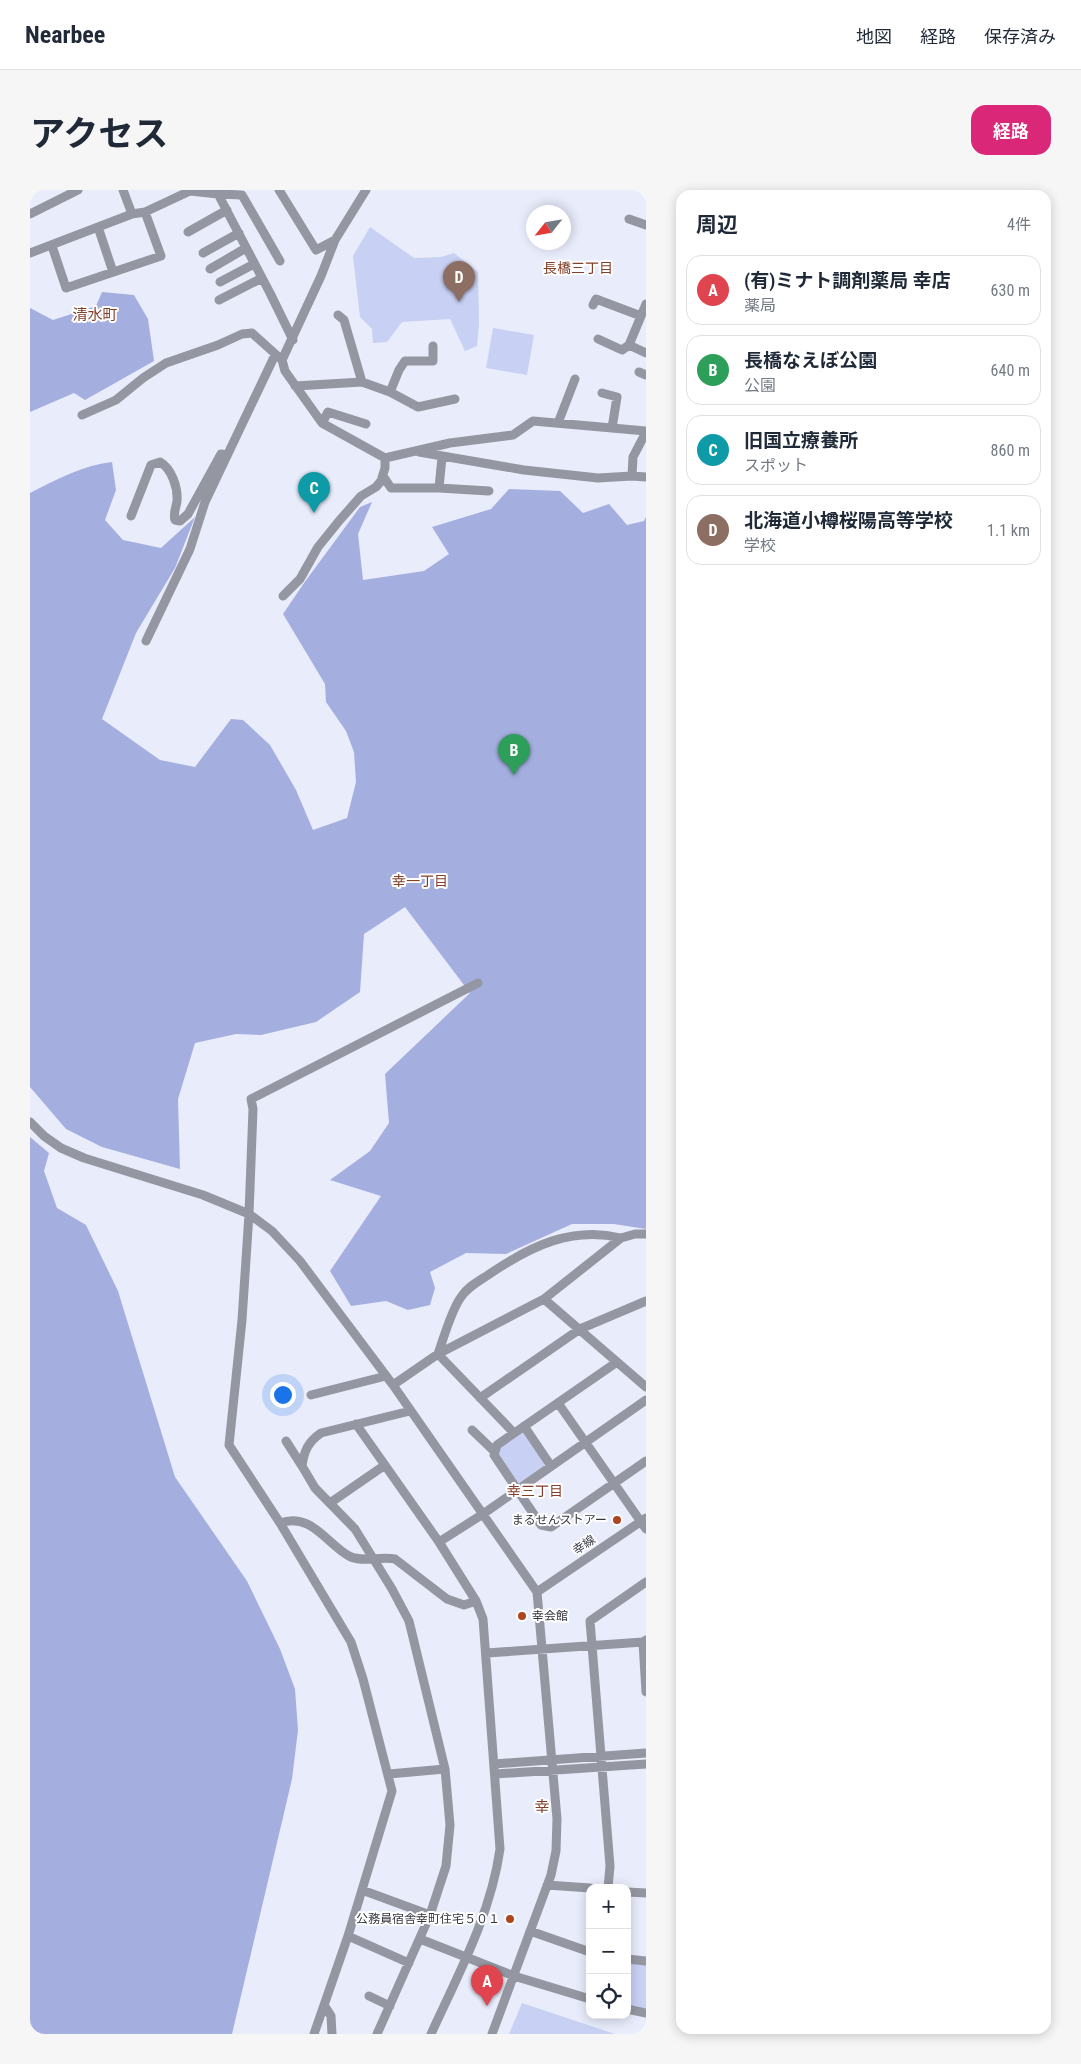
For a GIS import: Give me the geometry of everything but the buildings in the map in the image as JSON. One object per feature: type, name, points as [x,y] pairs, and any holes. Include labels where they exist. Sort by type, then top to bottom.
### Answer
[{"type":"street","points":[[30,214],[78,190]]},
{"type":"street","points":[[123,190],[132,214]]},
{"type":"street","points":[[279,190],[316,250],[335,240]]},
{"type":"street","points":[[146,641],[190,549],[205,502],[226,456],[279,357],[293,340],[335,240],[366,190]]},
{"type":"street","points":[[30,253],[132,214],[146,212],[190,191],[242,195],[280,261]]},
{"type":"street","points":[[218,194],[228,210],[293,340]]},
{"type":"street","points":[[188,232],[228,210]]},
{"type":"street","points":[[52,246],[66,288],[161,256],[146,212]]},
{"type":"street","points":[[629,219],[646,225]]},
{"type":"street","points":[[98,227],[113,272]]},
{"type":"street","points":[[203,253],[239,233]]},
{"type":"street","points":[[210,269],[246,248]]},
{"type":"street","points":[[220,282],[254,264]]},
{"type":"street","points":[[219,300],[262,278]]},
{"type":"street","points":[[593,306],[596,299],[641,316]]},
{"type":"street","points":[[598,339],[622,350],[629,345],[646,304]]},
{"type":"street","points":[[338,315],[344,320],[362,382]]},
{"type":"street","points":[[82,415],[116,400],[143,378],[166,363],[218,345],[242,334],[252,333],[279,357],[295,386],[322,423],[385,458],[450,443],[513,435],[534,420],[646,431],[633,458],[632,476]]},
{"type":"street","points":[[629,345],[646,353]]},
{"type":"street","points":[[390,392],[405,361],[433,361],[434,346]]},
{"type":"street","points":[[558,423],[575,380]]},
{"type":"street","points":[[295,386],[362,382],[390,392],[418,407],[455,399]]},
{"type":"street","points":[[602,393],[617,396],[612,428]]},
{"type":"street","points":[[322,423],[328,412],[366,424]]},
{"type":"street","points":[[414,451],[524,470],[588,477],[646,477]]},
{"type":"street","points":[[131,516],[151,464],[160,462],[165,464],[177,491],[174,515],[175,520],[180,521],[188,514],[221,454],[226,456]]},
{"type":"street","points":[[439,488],[442,457]]},
{"type":"street","points":[[283,596],[300,578],[318,546],[334,527],[361,496],[376,487],[383,476],[385,458]]},
{"type":"street","points":[[383,476],[391,488],[489,491]]},
{"type":"street","points":[[314,2034],[348,1936],[392,1791],[389,1774],[352,1642],[280,1523],[229,1445],[242,1320],[249,1214],[253,1109],[251,1099],[478,983]]},
{"type":"street","points":[[30,1122],[44,1136],[61,1148],[84,1158],[203,1195],[249,1214],[272,1231],[300,1261],[393,1385],[536,1592],[557,1835],[556,1852],[547,1885],[492,2034]]},
{"type":"street","points":[[393,1385],[438,1354],[544,1299],[621,1238],[635,1234],[646,1234]]},
{"type":"street","points":[[438,1354],[460,1298],[466,1290],[510,1261],[540,1244],[574,1235],[609,1235],[621,1238]]},
{"type":"street","points":[[544,1299],[646,1387]]},
{"type":"street","points":[[480,1398],[580,1329],[646,1300]]},
{"type":"street","points":[[438,1354],[514,1433]]},
{"type":"street","points":[[617,1362],[497,1445],[494,1455],[541,1524],[550,1527],[646,1461]]},
{"type":"street","points":[[311,1395],[386,1376]]},
{"type":"street","points":[[439,1542],[483,1514],[646,1400]]},
{"type":"street","points":[[558,1403],[644,1523]]},
{"type":"street","points":[[302,1466],[304,1450],[312,1439],[321,1433],[410,1411]]},
{"type":"street","points":[[356,1424],[439,1542],[476,1601],[483,1619],[487,1652],[500,1849],[496,1876],[466,1958],[431,2034]]},
{"type":"street","points":[[524,1426],[551,1466]]},
{"type":"street","points":[[472,1430],[495,1452]]},
{"type":"street","points":[[286,1441],[307,1477],[354,1529],[409,1621],[445,1770],[450,1825],[446,1866],[430,1915],[377,2034]]},
{"type":"street","points":[[330,1503],[385,1465]]},
{"type":"street","points":[[280,1523],[292,1520],[308,1524],[350,1557],[360,1559],[384,1556],[395,1559],[447,1599],[455,1603],[464,1605],[476,1601]]},
{"type":"street","name":"幸線","points":[[536,1592],[644,1523]]},
{"type":"street","points":[[608,1884],[610,1866],[590,1621],[646,1582]]},
{"type":"street","points":[[487,1652],[644,1641],[646,1692]]},
{"type":"street","points":[[551,1765],[601,1756],[646,1752]]},
{"type":"street","points":[[494,1769],[551,1765],[602,1766],[646,1764]]},
{"type":"street","points":[[389,1774],[445,1770]]},
{"type":"street","points":[[547,1885],[586,1888]]},
{"type":"street","points":[[362,1890],[430,1915]]},
{"type":"street","points":[[631,1892],[646,1894]]},
{"type":"street","points":[[530,1931],[586,1951]]},
{"type":"street","points":[[348,1936],[409,1963]]},
{"type":"street","points":[[420,1939],[514,1976],[586,1998]]},
{"type":"street","points":[[631,1959],[646,1961]]},
{"type":"street","points":[[368,1996],[390,2006]]},
{"type":"street","points":[[324,2005],[331,2016],[332,2034]]},
{"type":"street","points":[[631,2010],[646,2013]]},
{"type":"shaded area","points":[[370,227],[414,258],[441,257],[454,253],[478,272],[479,325],[477,346],[465,351],[450,319],[402,322],[387,342],[373,343],[372,329],[360,317],[353,256]]},
{"type":"shaded area","points":[[102,292],[134,295],[148,319],[154,361],[85,400],[74,393],[30,412],[30,308],[53,320],[96,306]]},
{"type":"shaded area","points":[[493,328],[534,335],[527,375],[486,368]]},
{"type":"shaded area","points":[[112,462],[116,490],[105,520],[123,540],[161,548],[195,517],[175,568],[136,633],[102,719],[160,760],[195,767],[231,719],[243,720],[270,745],[296,790],[313,830],[347,818],[356,782],[354,752],[346,731],[326,702],[325,684],[283,614],[360,507],[372,502],[358,534],[363,580],[424,571],[449,554],[432,527],[491,509],[509,489],[560,491],[583,513],[609,504],[627,525],[644,521],[646,517],[646,1229],[614,1224],[572,1224],[506,1254],[466,1253],[430,1272],[435,1288],[430,1305],[408,1310],[386,1301],[351,1306],[330,1271],[381,1196],[330,1180],[370,1151],[389,1123],[385,1074],[470,993],[405,907],[364,934],[360,992],[316,1022],[261,1035],[236,1034],[195,1043],[178,1099],[180,1169],[102,1147],[66,1129],[30,1087],[30,493],[80,470]]},
{"type":"shaded area","points":[[30,1137],[49,1153],[44,1171],[57,1208],[86,1225],[118,1291],[175,1477],[247,1581],[280,1649],[295,1689],[298,1730],[292,1779],[232,2034],[30,2034]]},
{"type":"shaded area","points":[[524,1431],[545,1465],[520,1483],[516,1482],[498,1454],[500,1448]]},
{"type":"shaded area","points":[[631,1961],[646,1963],[646,2011],[631,2007]]},
{"type":"shaded area","points":[[522,2003],[615,2034],[509,2034]]},
{"type":"place","name":"北海道小樽桜陽高等学校","points":[[459,302]]},
{"type":"place","name":"旧国立療養所","points":[[314,513]]},
{"type":"place","name":"長橋なえぼ公園","points":[[514,775]]},
{"type":"place","name":"まるせんストアー","points":[[617,1520]]},
{"type":"place","name":"幸会館","points":[[522,1616]]},
{"type":"place","name":"公務員宿舎幸町住宅５０１","points":[[510,1919]]},
{"type":"place","name":"(有)ミナト調剤薬局 幸店","points":[[487,2006]]},
{"type":"district","name":"長橋三丁目","points":[[578,268]]},
{"type":"district","name":"清水町","points":[[95,315]]},
{"type":"district","name":"幸一丁目","points":[[420,881]]},
{"type":"district","name":"幸三丁目","points":[[535,1491]]},
{"type":"district","name":"幸","points":[[542,1807]]}]
